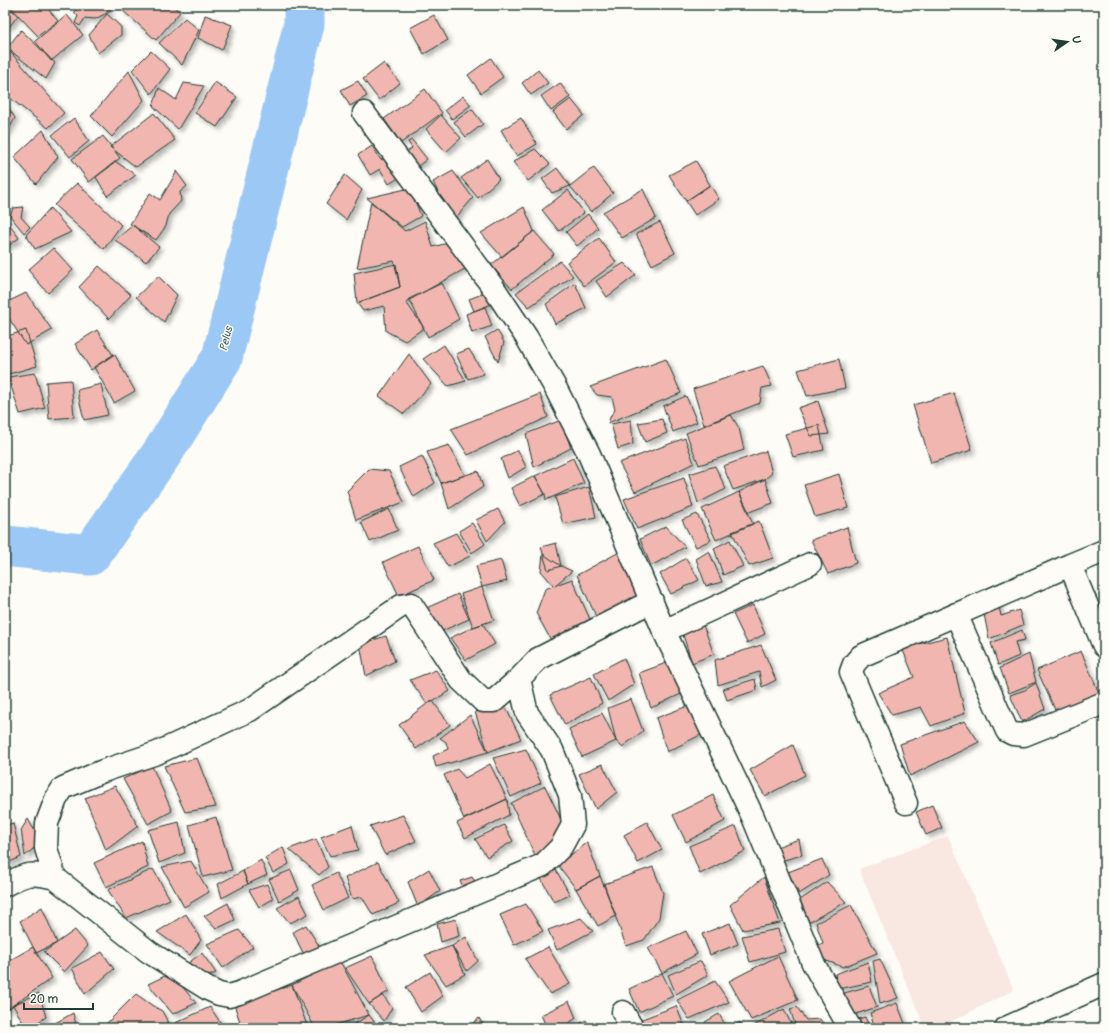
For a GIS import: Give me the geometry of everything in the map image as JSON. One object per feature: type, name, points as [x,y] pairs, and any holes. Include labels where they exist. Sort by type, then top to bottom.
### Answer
[{"type":"street","points":[[364,113],[493,287],[527,338],[555,387],[589,454],[664,631],[753,817],[813,963],[850,1028]]},
{"type":"street","points":[[906,803],[851,672],[854,664],[861,656],[1070,564],[1104,551]]},
{"type":"street","points":[[664,631],[810,564]]},
{"type":"street","points":[[1070,564],[1104,646]]},
{"type":"street","points":[[55,878],[46,848],[47,823],[56,799],[63,788],[103,771],[157,753],[250,710],[401,606],[411,604],[462,680],[483,702],[494,701],[519,679],[538,659],[652,601]]},
{"type":"street","points":[[956,614],[1007,731],[1013,734],[1024,735],[1104,703]]},
{"type":"street","points":[[5,885],[19,877],[37,874],[55,878],[149,952],[208,989],[219,994],[229,996],[239,994],[543,865],[561,848],[573,825],[570,795],[552,750],[527,713],[519,679]]},
{"type":"street","points":[[1006,1028],[1104,984]]},
{"type":"shaded area","points":[[948,836],[1014,990],[938,1028],[925,1028],[859,869]]},
{"type":"building","points":[[12,5],[45,5],[58,21],[38,36],[11,7]]},
{"type":"building","points":[[80,5],[104,5],[111,11],[95,19],[85,18],[80,26],[75,23],[78,16],[74,12]]},
{"type":"building","points":[[126,5],[172,5],[180,12],[156,40],[121,9]]},
{"type":"building","points":[[8,7],[18,15],[10,26],[5,26],[5,11]]},
{"type":"building","points":[[107,14],[121,27],[121,35],[98,53],[89,35]]},
{"type":"building","points":[[67,15],[83,35],[51,61],[35,41]]},
{"type":"building","points":[[205,15],[232,25],[222,50],[198,38]]},
{"type":"building","points":[[434,15],[448,40],[424,54],[410,28]]},
{"type":"building","points":[[185,18],[199,30],[182,65],[159,43]]},
{"type":"building","points":[[21,30],[55,63],[46,79],[7,48]]},
{"type":"building","points":[[5,46],[64,113],[48,128],[5,94]]},
{"type":"building","points":[[151,51],[170,69],[151,94],[132,70]]},
{"type":"building","points":[[491,58],[503,77],[481,93],[468,75]]},
{"type":"building","points":[[384,63],[400,83],[379,100],[363,79]]},
{"type":"building","points":[[538,70],[548,83],[531,95],[522,83]]},
{"type":"building","points":[[129,71],[144,100],[112,137],[91,116]]},
{"type":"building","points":[[358,81],[367,96],[350,106],[341,90]]},
{"type":"building","points":[[215,82],[237,97],[217,127],[195,113]]},
{"type":"building","points":[[184,83],[204,86],[178,129],[153,106],[159,88],[176,100]]},
{"type":"building","points":[[560,83],[570,97],[551,111],[541,96]]},
{"type":"building","points":[[425,89],[442,113],[401,143],[384,119]]},
{"type":"building","points":[[463,96],[471,105],[452,119],[445,110]]},
{"type":"building","points":[[571,99],[584,115],[566,129],[553,112]]},
{"type":"building","points":[[5,102],[15,118],[7,133],[5,130]]},
{"type":"building","points":[[472,109],[483,124],[466,137],[454,122]]},
{"type":"building","points":[[154,113],[175,140],[136,167],[110,147]]},
{"type":"building","points":[[441,115],[461,138],[446,152],[426,129]]},
{"type":"building","points":[[74,118],[89,141],[70,157],[52,135]]},
{"type":"building","points":[[521,118],[537,144],[517,156],[501,130]]},
{"type":"building","points":[[43,130],[58,157],[36,184],[14,157]]},
{"type":"building","points":[[103,136],[120,158],[89,182],[72,159]]},
{"type":"building","points":[[412,140],[427,159],[414,169],[403,155],[412,148],[408,142]]},
{"type":"building","points":[[372,146],[381,160],[391,154],[403,175],[389,184],[380,169],[370,175],[358,155]]},
{"type":"building","points":[[535,149],[550,164],[528,181],[513,162]]},
{"type":"building","points":[[487,159],[499,179],[478,198],[461,178]]},
{"type":"building","points":[[696,161],[710,185],[686,201],[669,175]]},
{"type":"building","points":[[116,162],[136,175],[107,196],[96,177]]},
{"type":"building","points":[[557,168],[570,186],[552,193],[542,179]]},
{"type":"building","points":[[594,168],[613,193],[591,212],[570,186]]},
{"type":"building","points":[[176,171],[187,186],[180,192],[181,201],[169,214],[166,226],[156,240],[130,224],[150,193],[160,200]]},
{"type":"building","points":[[453,171],[473,198],[452,222],[437,197],[439,194],[433,182]]},
{"type":"building","points":[[345,175],[362,190],[346,220],[326,204]]},
{"type":"building","points":[[77,183],[121,225],[104,249],[54,205]]},
{"type":"building","points":[[710,185],[719,199],[695,215],[686,201]]},
{"type":"building","points":[[410,188],[421,216],[402,227],[367,198]]},
{"type":"building","points":[[643,189],[656,218],[622,238],[603,212]]},
{"type":"building","points":[[568,190],[584,213],[559,231],[542,210]]},
{"type":"building","points":[[371,202],[405,231],[425,221],[433,247],[451,242],[470,266],[406,302],[424,328],[405,341],[386,331],[384,306],[363,311],[357,303],[400,287],[394,261],[357,268]]},
{"type":"building","points":[[23,207],[21,217],[30,227],[24,233],[10,216],[13,208]]},
{"type":"building","points":[[524,207],[534,231],[502,257],[481,233]]},
{"type":"building","points":[[50,208],[71,232],[35,249],[26,235]]},
{"type":"building","points":[[588,214],[598,228],[577,246],[566,232]]},
{"type":"building","points":[[5,218],[19,238],[5,248]]},
{"type":"building","points":[[660,222],[675,253],[652,265],[636,234]]},
{"type":"building","points":[[133,225],[159,247],[146,262],[115,240]]},
{"type":"building","points":[[534,231],[554,254],[512,289],[491,265]]},
{"type":"building","points":[[599,238],[616,262],[584,286],[567,262]]},
{"type":"building","points":[[53,248],[73,270],[48,293],[28,270]]},
{"type":"building","points":[[560,261],[573,276],[529,307],[516,293]]},
{"type":"building","points":[[624,263],[636,275],[607,297],[596,281]]},
{"type":"building","points":[[396,264],[400,287],[357,303],[354,273]]},
{"type":"building","points":[[99,266],[131,295],[109,319],[79,287]]},
{"type":"building","points":[[158,276],[177,295],[164,322],[136,297]]},
{"type":"building","points":[[442,283],[459,319],[428,337],[409,299]]},
{"type":"building","points":[[575,283],[586,308],[555,324],[546,304]]},
{"type":"building","points":[[490,291],[494,303],[474,311],[469,299]]},
{"type":"building","points":[[26,293],[52,330],[26,345],[5,312],[5,303]]},
{"type":"building","points":[[485,307],[492,326],[472,333],[466,314]]},
{"type":"building","points":[[26,330],[37,366],[9,374],[5,361],[5,337]]},
{"type":"building","points":[[97,330],[113,355],[91,370],[75,344]]},
{"type":"building","points":[[497,330],[504,342],[498,362],[485,337]]},
{"type":"building","points":[[444,345],[466,381],[448,386],[423,359]]},
{"type":"building","points":[[469,349],[484,374],[468,379],[456,354]]},
{"type":"building","points":[[409,354],[431,384],[404,414],[379,396]]},
{"type":"building","points":[[115,355],[135,391],[114,403],[94,367]]},
{"type":"building","points":[[666,359],[681,393],[608,423],[615,410],[612,397],[597,395],[590,387]]},
{"type":"building","points":[[839,359],[845,388],[807,396],[798,370]]},
{"type":"building","points":[[763,366],[772,386],[762,388],[760,403],[704,425],[693,389]]},
{"type":"building","points":[[35,373],[45,408],[20,414],[8,377]]},
{"type":"building","points":[[71,380],[74,417],[49,419],[46,382]]},
{"type":"building","points":[[101,384],[108,415],[84,420],[77,390]]},
{"type":"building","points":[[954,393],[972,450],[931,463],[913,405]]},
{"type":"building","points":[[540,394],[548,417],[468,455],[451,429]]},
{"type":"building","points":[[686,396],[697,422],[673,432],[663,406]]},
{"type":"building","points":[[818,401],[829,434],[811,436],[798,408]]},
{"type":"building","points":[[731,415],[739,428],[744,450],[699,465],[686,433]]},
{"type":"building","points":[[662,419],[667,433],[645,442],[638,423]]},
{"type":"building","points":[[561,420],[571,448],[534,467],[526,434]]},
{"type":"building","points":[[631,420],[633,444],[618,449],[611,424]]},
{"type":"building","points":[[819,425],[824,450],[793,457],[785,434]]},
{"type":"building","points":[[685,438],[694,463],[635,492],[619,463]]},
{"type":"building","points":[[449,445],[465,475],[441,483],[427,452]]},
{"type":"building","points":[[518,450],[526,467],[508,478],[501,459]]},
{"type":"building","points":[[766,451],[772,473],[765,479],[733,490],[723,466]]},
{"type":"building","points":[[422,456],[435,483],[414,497],[399,467]]},
{"type":"building","points":[[573,458],[584,483],[546,500],[545,494],[535,476]]},
{"type":"building","points":[[715,466],[726,489],[698,503],[689,474]]},
{"type":"building","points":[[369,469],[389,471],[404,502],[356,520],[347,491]]},
{"type":"building","points":[[478,471],[483,487],[449,509],[441,483]]},
{"type":"building","points":[[839,474],[848,508],[815,517],[804,485]]},
{"type":"building","points":[[535,476],[545,494],[520,506],[511,488]]},
{"type":"building","points":[[684,478],[693,507],[637,529],[624,499]]},
{"type":"building","points":[[765,479],[773,503],[749,512],[739,492]]},
{"type":"building","points":[[589,487],[596,517],[563,524],[555,497]]},
{"type":"building","points":[[739,492],[753,524],[716,540],[702,509]]},
{"type":"building","points":[[389,509],[398,530],[370,542],[361,522]]},
{"type":"building","points":[[498,509],[505,522],[487,541],[476,520]]},
{"type":"building","points":[[697,514],[711,540],[696,547],[682,520]]},
{"type":"building","points":[[759,521],[773,558],[749,566],[732,532]]},
{"type":"building","points":[[472,523],[485,544],[472,553],[459,531]]},
{"type":"building","points":[[666,526],[685,547],[651,566],[640,539]]},
{"type":"building","points":[[847,527],[856,563],[828,574],[811,540]]},
{"type":"building","points":[[456,533],[470,556],[448,567],[433,543]]},
{"type":"building","points":[[730,540],[743,566],[723,575],[714,548]]},
{"type":"building","points":[[556,543],[561,566],[548,570],[541,547]]},
{"type":"building","points":[[418,546],[434,580],[399,596],[383,562]]},
{"type":"building","points":[[623,550],[647,603],[599,623],[577,575]]},
{"type":"building","points":[[709,551],[722,582],[706,586],[696,559]]},
{"type":"building","points":[[543,554],[561,566],[572,571],[554,586],[541,571]]},
{"type":"building","points":[[686,558],[699,580],[671,594],[660,574]]},
{"type":"building","points":[[501,560],[507,581],[482,587],[476,566]]},
{"type":"building","points":[[572,579],[593,626],[552,642],[536,613],[545,589]]},
{"type":"building","points":[[482,587],[494,620],[473,627],[461,594]]},
{"type":"building","points":[[458,594],[469,619],[442,631],[424,609]]},
{"type":"building","points":[[997,597],[1001,616],[1019,610],[1023,625],[989,639],[982,604]]},
{"type":"building","points":[[753,605],[765,634],[747,643],[733,614]]},
{"type":"building","points":[[483,624],[495,644],[466,660],[450,638]]},
{"type":"building","points":[[703,625],[714,654],[692,663],[682,632]]},
{"type":"building","points":[[1022,630],[1025,640],[1015,642],[1019,656],[998,665],[991,643]]},
{"type":"building","points":[[386,636],[395,661],[366,676],[360,644]]},
{"type":"building","points":[[947,637],[965,713],[931,726],[921,707],[892,715],[878,693],[914,677],[902,648]]},
{"type":"building","points":[[761,645],[776,680],[762,687],[759,672],[718,685],[715,660]]},
{"type":"building","points":[[1081,651],[1099,693],[1056,712],[1037,670]]},
{"type":"building","points":[[1029,654],[1036,682],[1009,693],[1000,668]]},
{"type":"building","points":[[624,658],[634,684],[608,701],[594,674]]},
{"type":"building","points":[[669,662],[681,694],[651,708],[639,673]]},
{"type":"building","points":[[436,670],[450,691],[427,704],[410,680]]},
{"type":"building","points":[[591,677],[602,703],[565,725],[550,695]]},
{"type":"building","points":[[755,679],[757,690],[727,700],[723,689]]},
{"type":"building","points":[[1036,683],[1045,709],[1022,722],[1010,695],[1025,690]]},
{"type":"building","points":[[631,699],[643,731],[622,747],[616,741],[608,708]]},
{"type":"building","points":[[432,700],[450,725],[416,749],[399,725]]},
{"type":"building","points":[[504,704],[521,739],[488,752],[475,712]]},
{"type":"building","points":[[693,704],[706,732],[667,752],[656,718]]},
{"type":"building","points":[[602,713],[616,741],[582,757],[569,729]]},
{"type":"building","points":[[470,715],[488,752],[436,767],[433,756],[448,749],[446,742],[440,738]]},
{"type":"building","points":[[965,721],[979,742],[910,776],[900,744]]},
{"type":"building","points":[[793,745],[805,775],[765,796],[750,770]]},
{"type":"building","points":[[526,749],[541,783],[511,797],[493,758]]},
{"type":"building","points":[[197,758],[216,807],[185,812],[164,766]]},
{"type":"building","points":[[490,764],[507,799],[464,819],[444,775],[457,769],[465,778]]},
{"type":"building","points":[[602,764],[617,792],[596,809],[579,774]]},
{"type":"building","points":[[152,766],[172,811],[148,824],[123,779]]},
{"type":"building","points":[[115,786],[138,826],[106,850],[85,798]]},
{"type":"building","points":[[545,786],[568,834],[535,855],[511,803]]},
{"type":"building","points":[[713,795],[725,821],[686,842],[673,815]]},
{"type":"building","points":[[507,799],[509,815],[465,838],[457,823]]},
{"type":"building","points":[[932,805],[942,828],[926,835],[916,812]]},
{"type":"building","points":[[403,815],[416,841],[385,855],[370,826]]},
{"type":"building","points":[[216,817],[232,870],[203,877],[189,825]]},
{"type":"building","points":[[28,819],[41,842],[25,856],[21,830]]},
{"type":"building","points":[[179,822],[185,853],[159,863],[148,830]]},
{"type":"building","points":[[647,822],[662,850],[638,863],[624,835]]},
{"type":"building","points":[[13,823],[21,857],[5,864],[5,825]]},
{"type":"building","points":[[352,825],[358,850],[330,856],[321,837]]},
{"type":"building","points":[[504,825],[513,841],[487,857],[475,839]]},
{"type":"building","points":[[736,826],[745,851],[700,874],[689,846]]},
{"type":"building","points":[[316,839],[328,867],[319,875],[289,849]]},
{"type":"building","points":[[799,839],[802,855],[777,862],[771,849]]},
{"type":"building","points":[[142,841],[148,867],[106,887],[94,863]]},
{"type":"building","points":[[587,842],[600,876],[576,889],[558,865]]},
{"type":"building","points":[[283,847],[289,864],[273,873],[265,858]]},
{"type":"building","points":[[822,859],[829,875],[799,894],[788,872]]},
{"type":"building","points":[[261,860],[267,875],[248,884],[243,871]]},
{"type":"building","points":[[191,861],[209,892],[184,907],[162,867]]},
{"type":"building","points":[[378,862],[399,903],[373,915],[362,897],[352,899],[345,878]]},
{"type":"building","points":[[653,867],[663,893],[659,918],[644,940],[626,946],[604,884]]},
{"type":"building","points":[[153,869],[170,899],[126,918],[108,890]]},
{"type":"building","points":[[429,869],[440,891],[418,907],[408,882]]},
{"type":"building","points":[[291,870],[299,890],[279,901],[269,879]]},
{"type":"building","points":[[556,870],[570,895],[554,902],[540,877]]},
{"type":"building","points":[[243,871],[248,884],[222,898],[218,884]]},
{"type":"building","points":[[336,873],[348,898],[324,910],[312,885]]},
{"type":"building","points":[[600,876],[616,916],[598,926],[576,889]]},
{"type":"building","points":[[472,877],[478,886],[466,892],[460,881]]},
{"type":"building","points":[[764,877],[780,923],[743,930],[730,905]]},
{"type":"building","points":[[827,882],[846,902],[809,922],[800,900]]},
{"type":"building","points":[[267,884],[273,899],[259,907],[249,890]]},
{"type":"building","points":[[299,896],[308,914],[290,923],[277,908]]},
{"type":"building","points":[[228,903],[235,920],[216,929],[204,916]]},
{"type":"building","points":[[526,904],[543,931],[514,945],[500,915]]},
{"type":"building","points":[[851,905],[877,953],[843,967],[819,958],[816,946],[823,943],[816,923]]},
{"type":"building","points":[[42,907],[57,943],[36,953],[20,921]]},
{"type":"building","points":[[186,914],[201,940],[190,955],[157,932]]},
{"type":"building","points":[[581,918],[593,931],[557,950],[548,930]]},
{"type":"building","points":[[456,919],[459,936],[441,942],[437,924]]},
{"type":"building","points":[[730,923],[738,944],[710,955],[702,934]]},
{"type":"building","points":[[306,925],[321,949],[304,955],[293,932]]},
{"type":"building","points":[[778,929],[785,952],[750,962],[742,936]]},
{"type":"building","points":[[75,930],[88,946],[64,972],[44,952]]},
{"type":"building","points":[[239,930],[253,947],[223,968],[207,944]]},
{"type":"building","points":[[686,931],[697,954],[662,973],[648,948]]},
{"type":"building","points":[[466,937],[478,961],[467,971],[452,946]]},
{"type":"building","points":[[452,946],[465,974],[446,985],[425,955]]},
{"type":"building","points":[[33,947],[52,978],[5,1011],[5,963]]},
{"type":"building","points":[[548,947],[570,984],[550,994],[525,959]]},
{"type":"building","points":[[102,952],[114,969],[85,994],[72,968]]},
{"type":"building","points":[[202,953],[216,973],[206,977],[188,963]]},
{"type":"building","points":[[372,956],[389,991],[369,1004],[345,968]]},
{"type":"building","points":[[778,956],[798,1000],[751,1020],[729,981]]},
{"type":"building","points":[[880,959],[898,998],[880,1004],[873,961]]},
{"type":"building","points":[[340,961],[369,1015],[325,1028],[315,1028],[292,985]]},
{"type":"building","points":[[701,961],[708,975],[676,994],[668,975]]},
{"type":"building","points":[[868,962],[872,982],[838,989],[835,974]]},
{"type":"building","points":[[430,972],[443,996],[421,1012],[406,987]]},
{"type":"building","points":[[171,973],[196,1003],[173,1014],[148,984]]},
{"type":"building","points":[[662,973],[673,996],[639,1012],[629,989]]},
{"type":"building","points":[[715,981],[729,1002],[689,1019],[677,1000]]},
{"type":"building","points":[[292,985],[308,1028],[242,1028],[234,1004]]},
{"type":"building","points":[[869,986],[877,1007],[853,1015],[844,993]]},
{"type":"building","points":[[39,993],[46,1017],[29,1028],[26,1028],[13,1005]]},
{"type":"building","points":[[136,994],[162,1011],[171,1028],[102,1028]]},
{"type":"building","points":[[383,995],[392,1008],[384,1021],[369,1004]]},
{"type":"building","points":[[569,1001],[576,1018],[562,1028],[547,1028],[541,1015]]},
{"type":"building","points":[[897,1003],[906,1026],[900,1028],[875,1028],[870,1013]]},
{"type":"building","points":[[676,1006],[685,1028],[643,1028],[637,1021]]},
{"type":"building","points":[[210,1007],[224,1028],[178,1028],[175,1023]]},
{"type":"building","points":[[797,1007],[806,1020],[820,1019],[826,1028],[796,1028],[790,1009]]},
{"type":"building","points":[[784,1009],[793,1028],[752,1027]]},
{"type":"building","points":[[73,1013],[77,1028],[51,1028],[50,1026]]},
{"type":"building","points":[[719,1014],[727,1028],[708,1028],[705,1022]]},
{"type":"building","points":[[369,1015],[376,1024],[368,1028],[356,1028],[353,1025]]},
{"type":"building","points":[[865,1017],[870,1028],[856,1028],[852,1021]]},
{"type":"building","points":[[479,1018],[485,1028],[467,1028]]},
{"type":"building","points":[[586,1020],[590,1028],[572,1028]]},
{"type":"building","points":[[740,1022],[743,1028],[729,1028]]},
{"type":"waterway","name":"Pelus","points":[[5,546],[90,555],[163,452],[222,358],[304,24],[304,5]]}]
